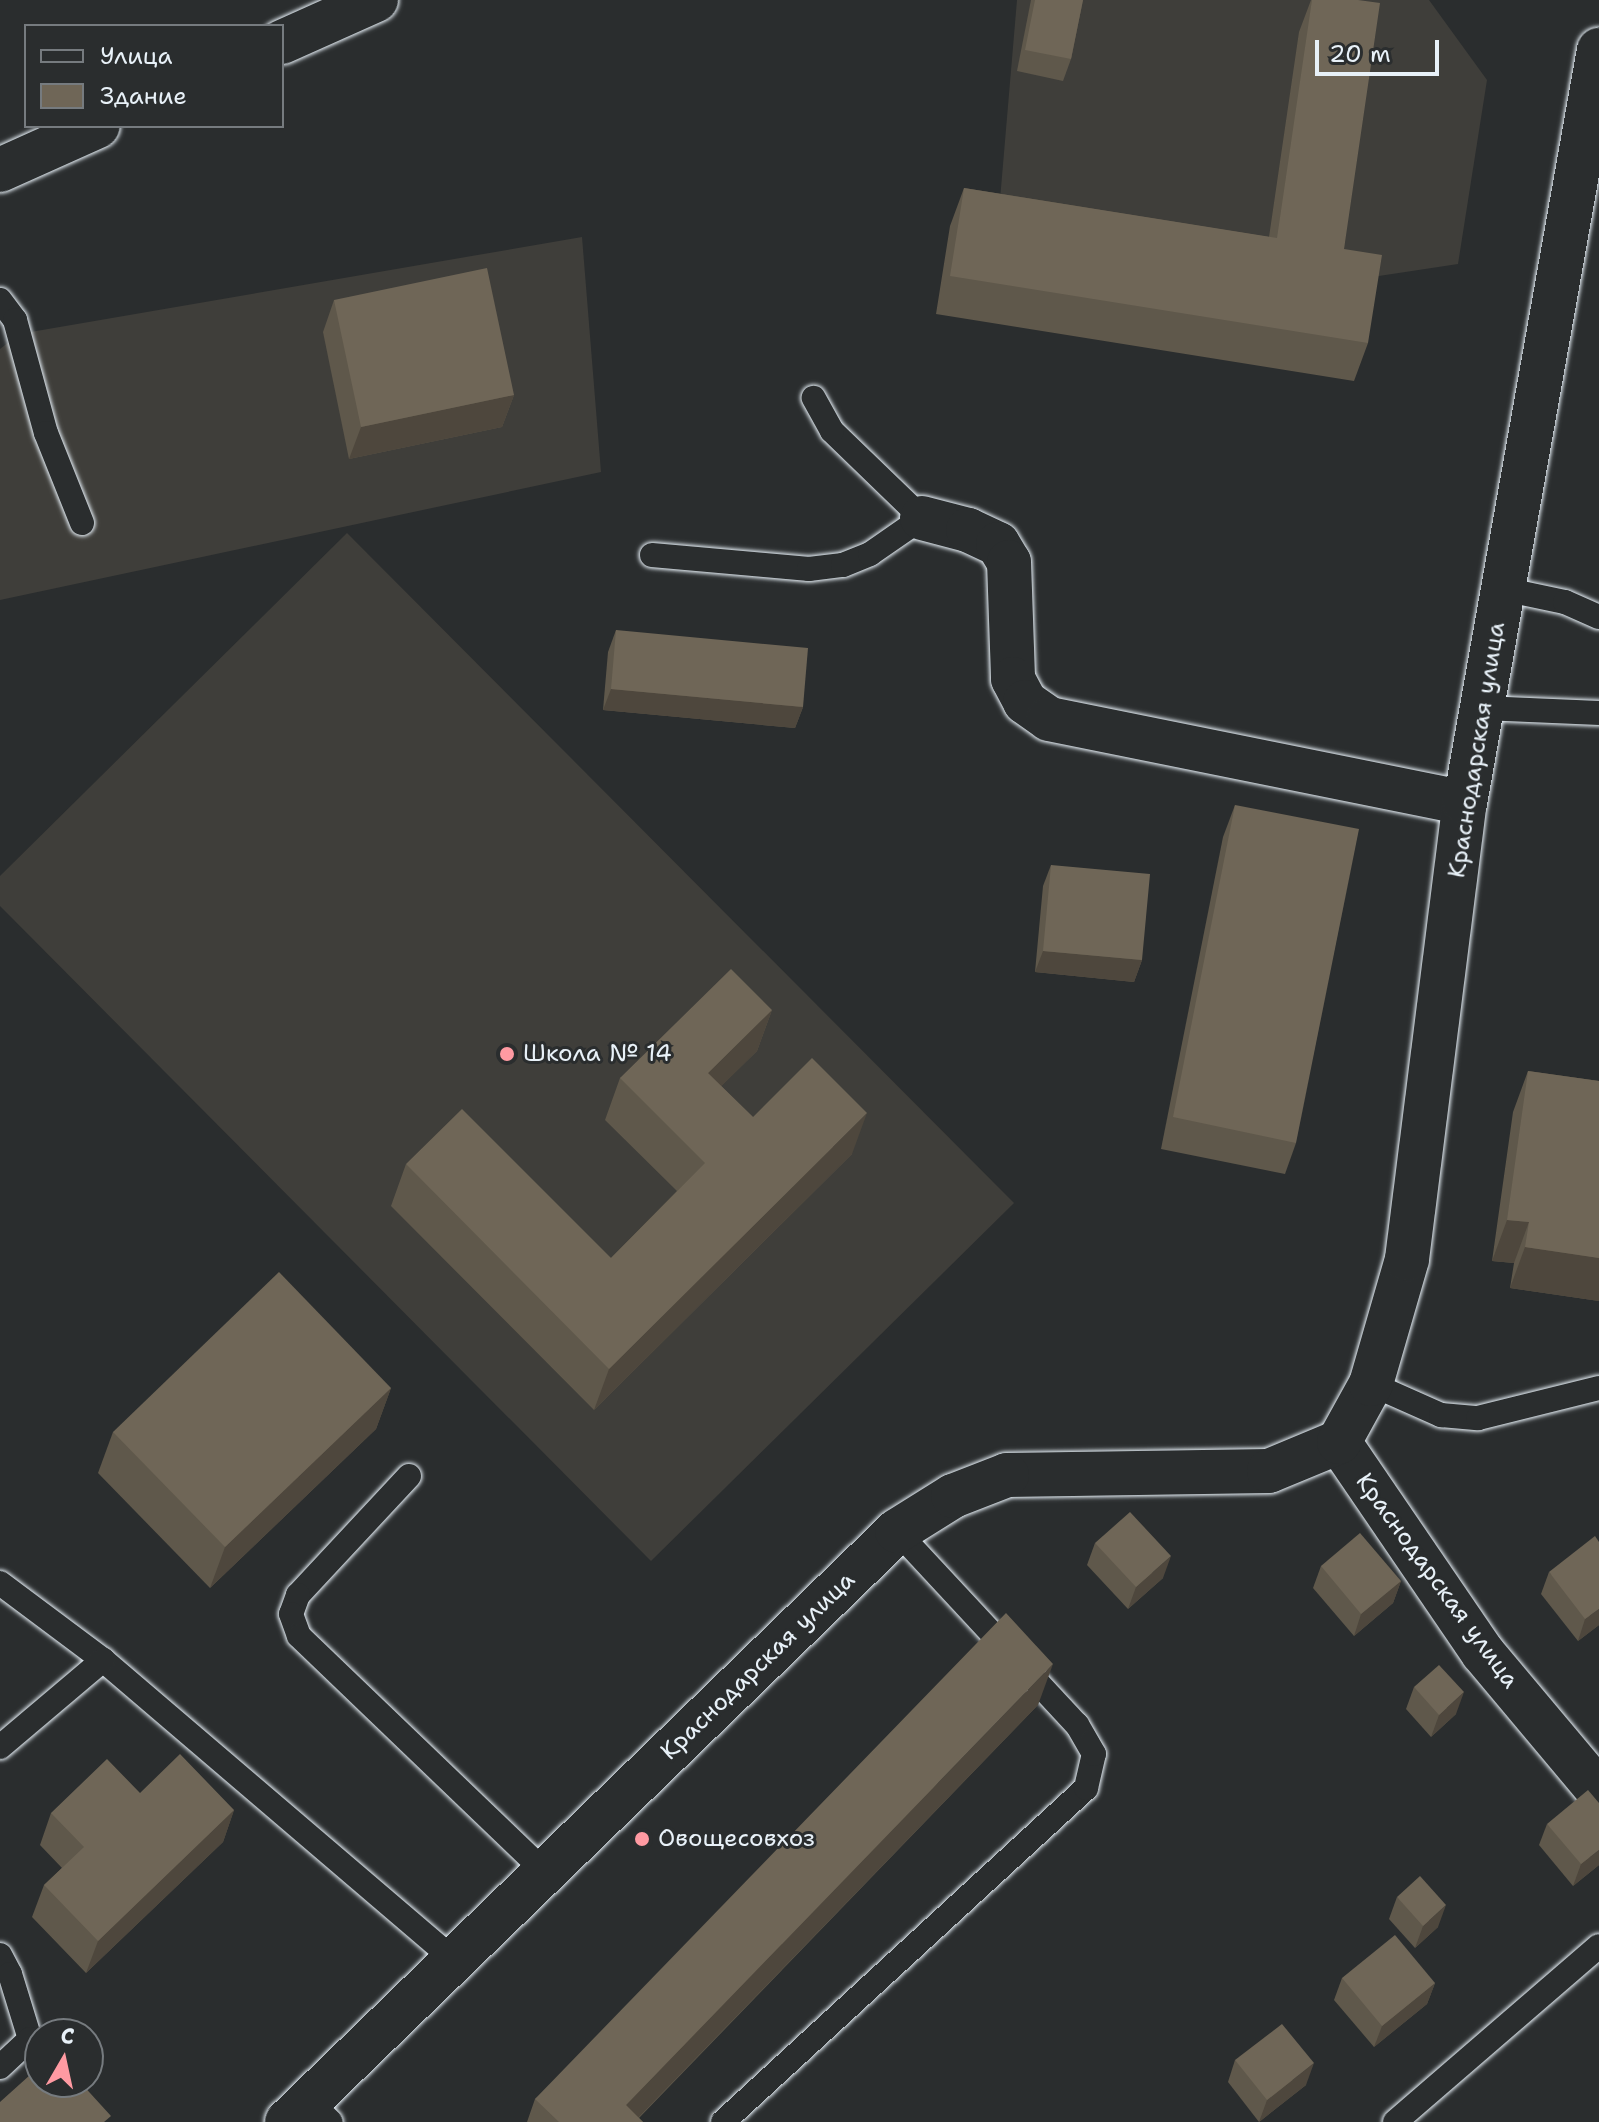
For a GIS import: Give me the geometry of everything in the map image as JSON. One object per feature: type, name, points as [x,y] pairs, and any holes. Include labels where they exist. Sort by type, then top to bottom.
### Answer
[{"type":"street","points":[[284,41],[376,0]]},
{"type":"street","name":"Краснодарская улица","points":[[309,2115],[454,1960],[897,1531],[953,1496],[1007,1475],[1269,1471],[1339,1442],[1371,1384],[1407,1259],[1465,803],[1595,94],[1599,50]]},
{"type":"street","points":[[0,170],[94,128]]},
{"type":"street","points":[[922,518],[968,530],[998,544],[1009,562],[1013,679],[1025,702],[1049,719],[1465,803]]},
{"type":"street","name":"Краснодарская улица","points":[[1339,1442],[1483,1653],[1599,1791]]},
{"type":"lane","points":[[0,300],[15,320],[46,433],[82,523]]},
{"type":"lane","points":[[652,555],[809,569],[832,566],[870,554],[922,518],[832,431],[814,398]]},
{"type":"lane","points":[[1503,589],[1565,602],[1599,617]]},
{"type":"lane","points":[[1483,708],[1599,713]]},
{"type":"lane","points":[[1371,1384],[1441,1415],[1478,1418],[1599,1388]]},
{"type":"lane","points":[[409,1476],[298,1595],[291,1614],[299,1636],[545,1872]]},
{"type":"lane","points":[[723,2122],[1086,1788],[1094,1754],[1077,1725],[897,1531]]},
{"type":"lane","points":[[0,1583],[103,1660],[454,1960]]},
{"type":"lane","points":[[0,1747],[103,1660]]},
{"type":"lane","points":[[1395,2122],[1599,1946]]},
{"type":"lane","points":[[0,1955],[26,2018]]},
{"type":"lane","points":[[0,2067],[24,2051]]},
{"type":"shaded area","points":[[1017,0],[1429,0],[1487,80],[1458,264],[1116,316],[992,294]]},
{"type":"shaded area","points":[[582,237],[601,472],[0,600],[0,349],[19,334]]},
{"type":"shaded area","name":"Школа № 14","points":[[347,533],[1014,1203],[651,1561],[0,906],[0,876]]},
{"type":"building","points":[[1035,0],[1083,0],[1071,59],[1025,50]]},
{"type":"building","points":[[1312,0],[1380,3],[1344,249],[1382,255],[1368,343],[950,276],[964,188],[1277,238]]},
{"type":"building","points":[[487,268],[514,395],[361,427],[334,300]]},
{"type":"building","points":[[616,630],[808,648],[803,707],[611,689]]},
{"type":"building","points":[[1235,805],[1359,829],[1296,1143],[1173,1117]]},
{"type":"building","points":[[1051,865],[1150,874],[1142,960],[1043,951]]},
{"type":"building","points":[[731,969],[772,1010],[708,1073],[753,1117],[812,1058],[867,1113],[609,1369],[406,1164],[462,1109],[611,1258],[705,1163],[620,1078]]},
{"type":"building","points":[[1528,1071],[1599,1081],[1599,1258],[1525,1247],[1529,1222],[1507,1220]]},
{"type":"building","points":[[279,1272],[391,1388],[225,1547],[113,1432]]},
{"type":"building","points":[[1130,1512],[1171,1556],[1136,1587],[1095,1543]]},
{"type":"building","points":[[1360,1533],[1401,1581],[1361,1614],[1321,1566]]},
{"type":"building","points":[[1595,1536],[1599,1542],[1599,1609],[1585,1619],[1549,1572]]},
{"type":"building","points":[[1006,1613],[1053,1664],[626,2105],[643,2122],[559,2122],[535,2099]]},
{"type":"building","points":[[1439,1665],[1464,1692],[1439,1715],[1414,1687]]},
{"type":"building","points":[[180,1754],[234,1810],[98,1941],[44,1885],[84,1847],[51,1813],[107,1759],[140,1793]]},
{"type":"building","points":[[1588,1790],[1599,1803],[1599,1850],[1581,1864],[1547,1824]]},
{"type":"building","points":[[1420,1876],[1446,1905],[1423,1926],[1397,1897]]},
{"type":"building","points":[[1395,1935],[1435,1983],[1382,2026],[1342,1978]]},
{"type":"building","points":[[1282,2024],[1314,2063],[1267,2100],[1235,2060]]},
{"type":"building","points":[[24,2080],[24,2098],[95,2098],[111,2116],[104,2122],[0,2122],[0,2102]]},
{"type":"place","name":"Школа № 14","points":[[507,1054]]},
{"type":"place","name":"Овощесовхоз","points":[[642,1839]]}]
